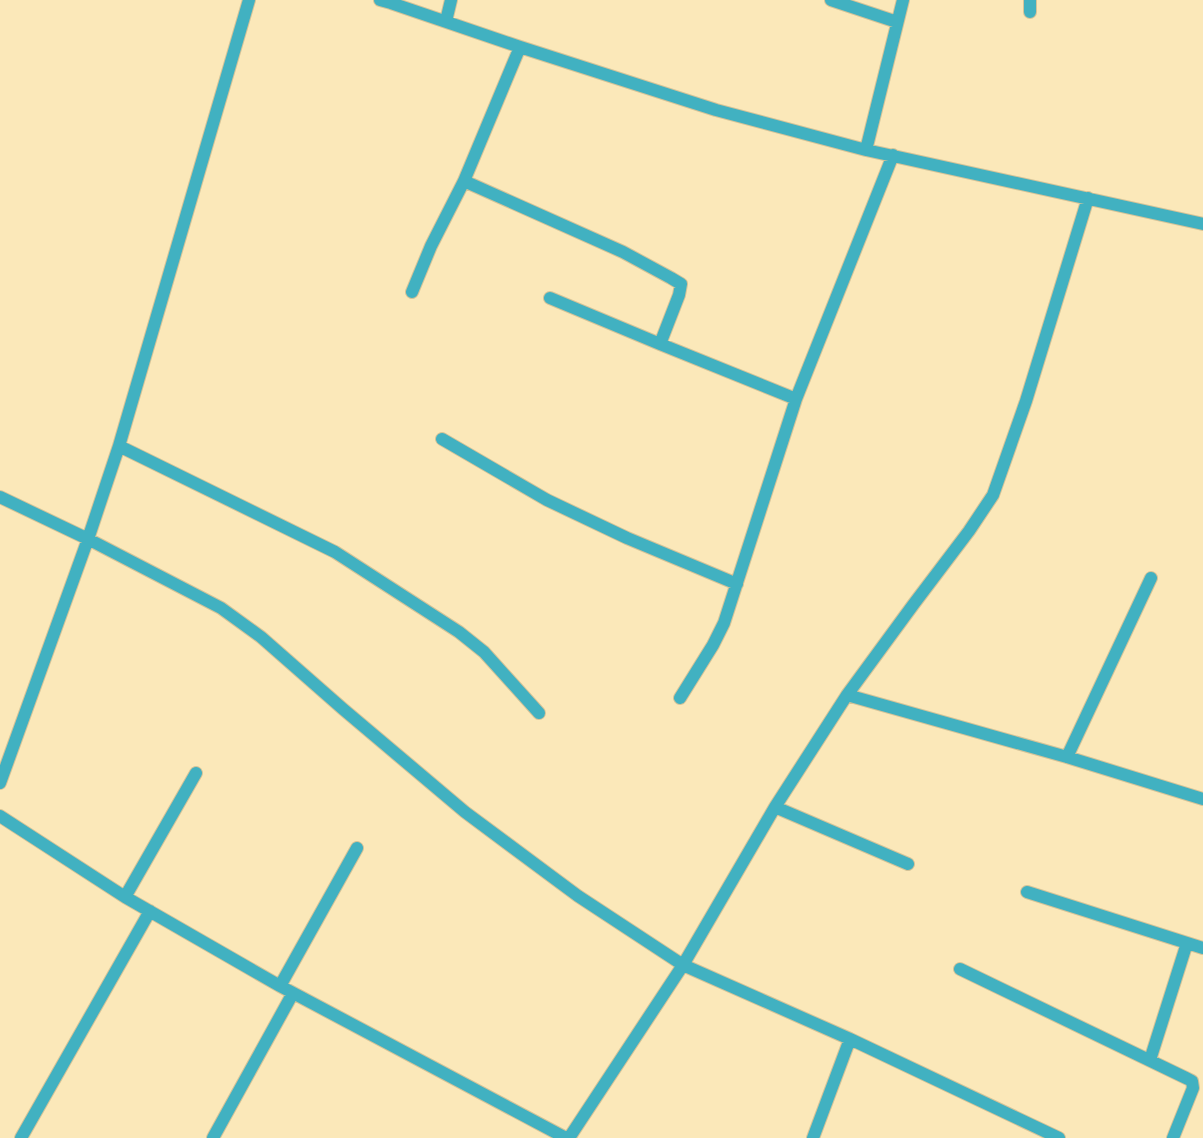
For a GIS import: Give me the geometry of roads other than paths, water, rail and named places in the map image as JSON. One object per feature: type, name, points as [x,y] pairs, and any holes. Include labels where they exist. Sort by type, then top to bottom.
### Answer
[{"type":"street","points":[[0,783],[88,539],[119,446],[250,0]]},
{"type":"street","points":[[380,0],[716,110],[866,150],[1203,224]]},
{"type":"street","points":[[446,21],[451,0]]},
{"type":"street","points":[[831,0],[897,22]]},
{"type":"street","points":[[866,150],[903,0]]},
{"type":"street","points":[[412,292],[431,246],[464,181],[520,46]]},
{"type":"street","points":[[680,698],[716,640],[724,623],[796,398],[893,155]]},
{"type":"street","points":[[464,181],[623,252],[681,284],[660,344]]},
{"type":"street","points":[[569,1138],[683,965],[774,807],[847,695],[970,531],[993,495],[1026,401],[1088,198]]},
{"type":"street","points":[[550,298],[796,398]]},
{"type":"street","points":[[442,439],[547,500],[627,538],[737,584]]},
{"type":"street","points":[[119,446],[335,552],[459,632],[484,652],[539,713]]},
{"type":"street","points":[[0,497],[88,539],[222,608],[261,637],[343,709],[466,812],[578,896],[683,965],[850,1039],[1058,1138]]},
{"type":"street","points":[[1067,757],[1151,578]]},
{"type":"street","points":[[847,695],[1202,795]]},
{"type":"street","points":[[126,897],[196,773]]},
{"type":"street","points":[[774,807],[908,864]]},
{"type":"street","points":[[0,816],[126,897],[292,993],[566,1138]]},
{"type":"street","points":[[280,986],[357,848]]},
{"type":"street","points":[[1026,892],[1203,948]]},
{"type":"street","points":[[22,1138],[150,911]]},
{"type":"street","points":[[1150,1060],[1188,943]]},
{"type":"street","points":[[960,969],[1192,1081],[1193,1088],[1173,1138]]},
{"type":"street","points":[[213,1138],[292,993]]},
{"type":"street","points":[[813,1138],[850,1039]]}]
